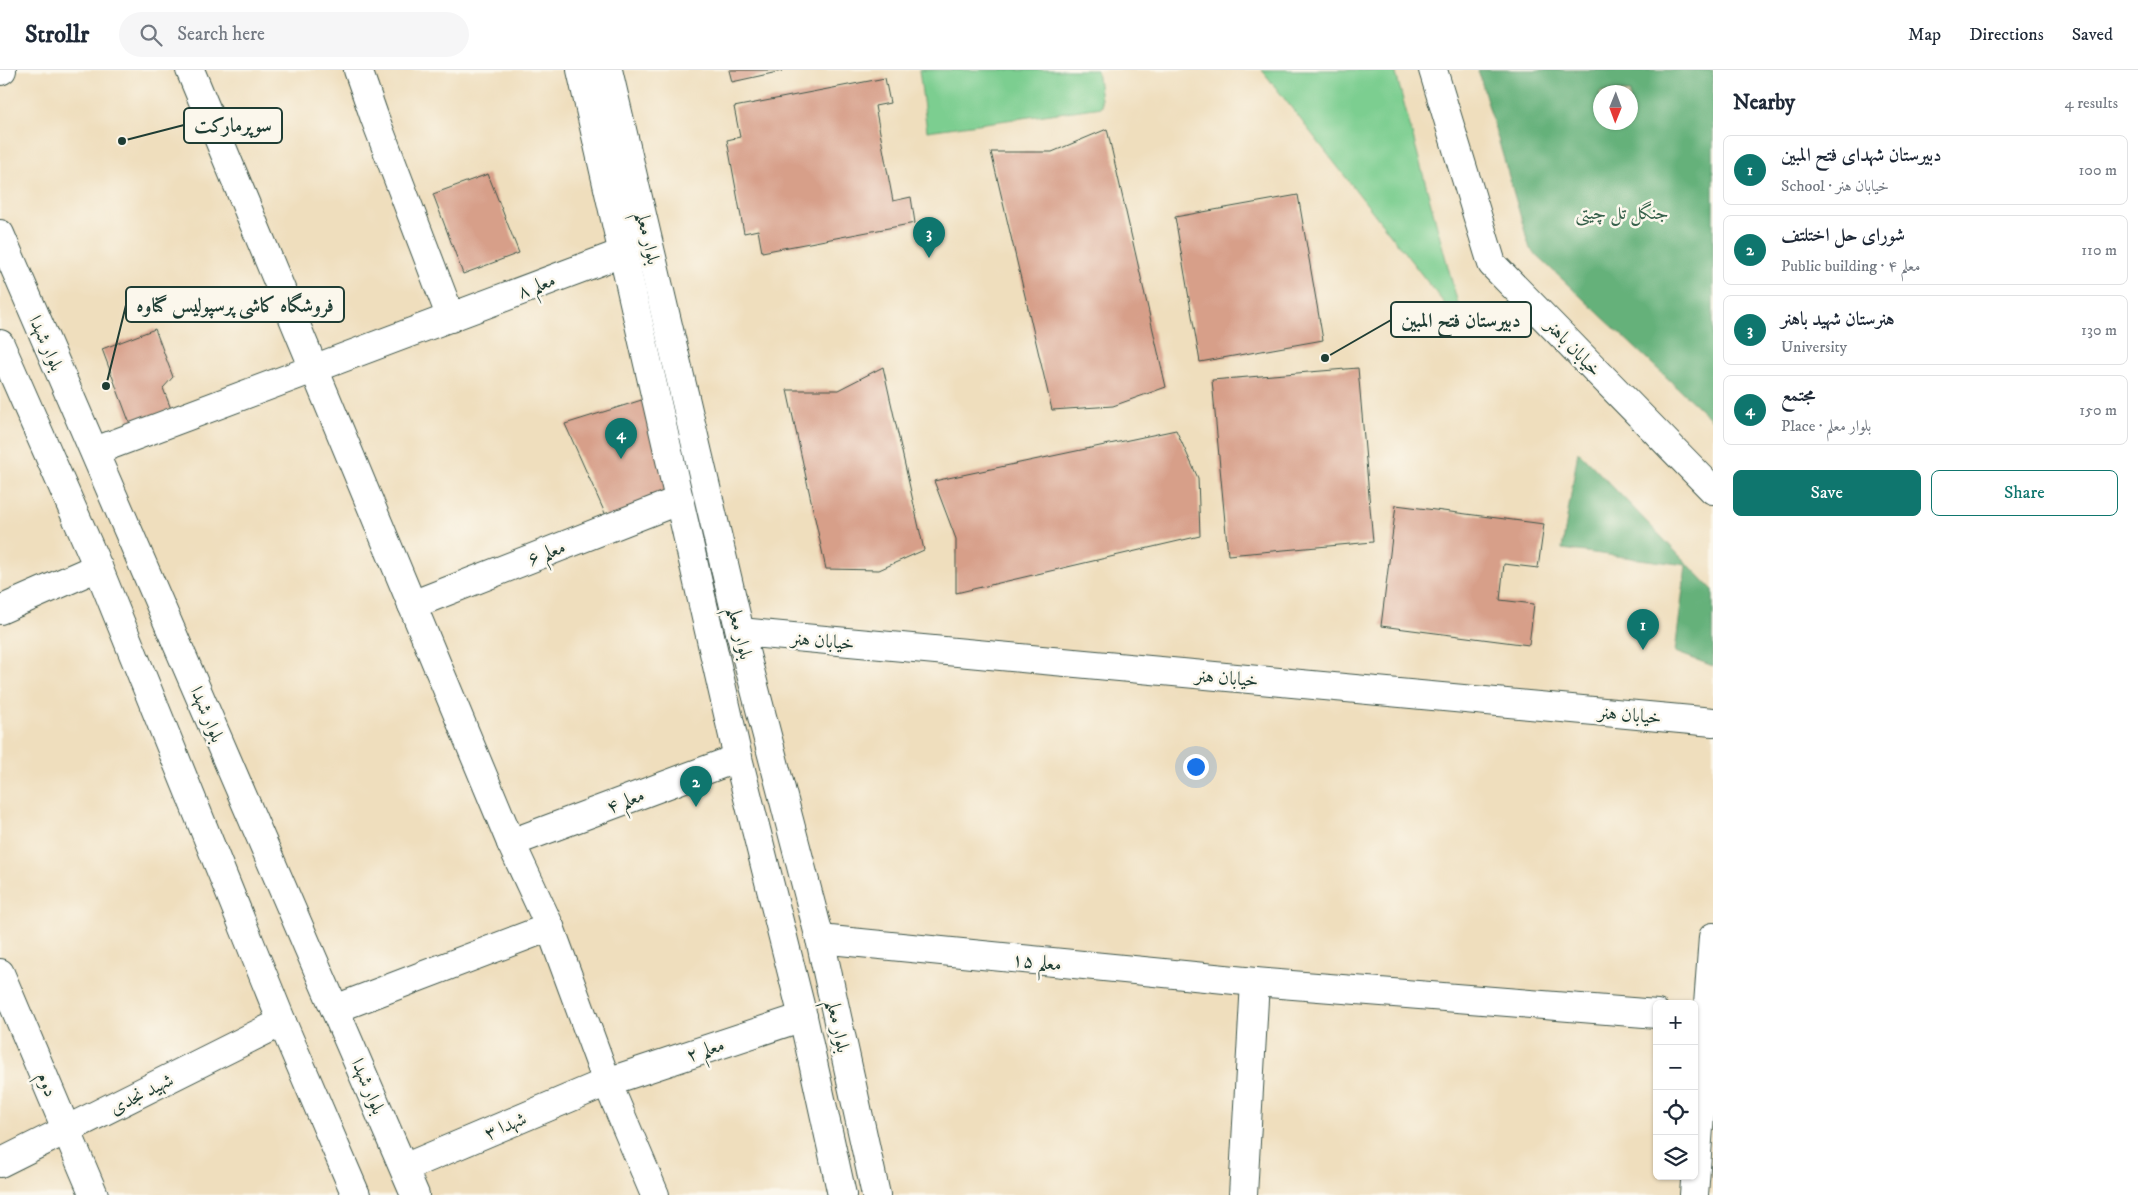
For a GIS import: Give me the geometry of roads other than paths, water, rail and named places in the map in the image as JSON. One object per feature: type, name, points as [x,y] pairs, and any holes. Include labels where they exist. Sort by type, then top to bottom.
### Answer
[{"type":"street","points":[[190,70],[511,843],[550,927],[607,1082],[655,1195]]},
{"type":"street","points":[[358,70],[451,318]]},
{"type":"street","name":"بلوار معلم","points":[[581,70],[738,758],[803,1017],[842,1195]]},
{"type":"street","name":"بلوار معلم","points":[[608,70],[740,632],[820,939],[876,1195]]},
{"type":"street","name":"خیابان باهنر","points":[[1433,70],[1492,264],[1713,490]]},
{"type":"street","name":"بلوار شهدا","points":[[0,234],[415,1195]]},
{"type":"street","name":"معلم ۸","points":[[95,451],[622,253]]},
{"type":"street","points":[[0,344],[98,567],[282,1022],[356,1195]]},
{"type":"street","name":"معلم ۶","points":[[412,605],[680,500]]},
{"type":"street","points":[[0,610],[98,567]]},
{"type":"street","name":"خیابان هنر","points":[[740,632],[1713,722]]},
{"type":"street","name":"معلم ۴","points":[[511,843],[738,758]]},
{"type":"street","points":[[335,1009],[550,927]]},
{"type":"street","points":[[1694,1195],[1705,1018],[1713,936]]},
{"type":"street","name":"معلم ۱۵","points":[[820,939],[1255,982],[1653,1014]]},
{"type":"street","name":"دوم","points":[[0,974],[94,1195]]},
{"type":"street","points":[[1243,1195],[1255,982]]},
{"type":"street","name":"معلم ۲","points":[[607,1082],[803,1017]]},
{"type":"street","name":"شهید نجدی","points":[[0,1163],[282,1022]]},
{"type":"street","name":"شهدا ۳","points":[[404,1168],[607,1082]]},
{"type":"place","name":"سوپرمارکت","points":[[122,141]]},
{"type":"place","name":"هنرستان شهید باهنر","points":[[929,258]]},
{"type":"place","name":"دبیرستان فتح المبین","points":[[1325,358]]},
{"type":"place","name":"فروشگاه کاشی پرسپولیس گناوه","points":[[106,386]]},
{"type":"place","name":"مجتمع","points":[[621,459]]},
{"type":"place","name":"دبیرستان شهدای فتح المبین","points":[[1643,650]]},
{"type":"place","name":"شورای حل اختلتف","points":[[696,807]]},
{"type":"park label","name":"جنگل تل چیتی","points":[[1622,212]]}]
